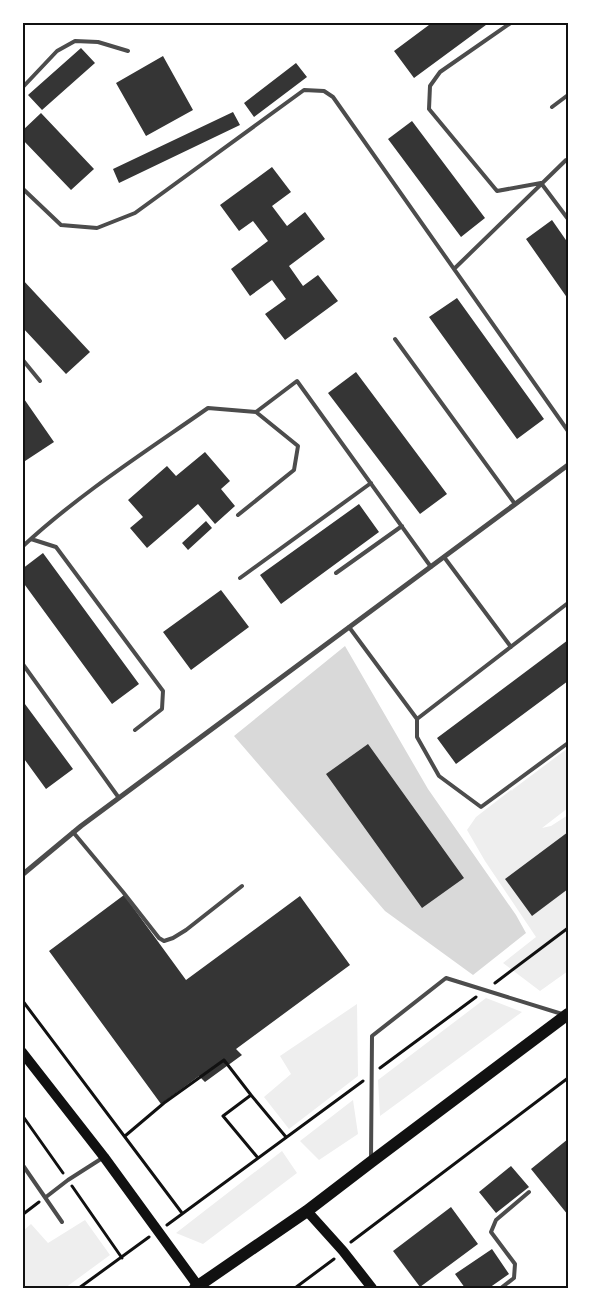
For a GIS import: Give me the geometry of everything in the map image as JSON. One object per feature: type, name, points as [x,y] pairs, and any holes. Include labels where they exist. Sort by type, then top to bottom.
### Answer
[{"type":"main road","points":[[22,1052],[104,1157],[196,1287],[307,1211],[567,1015]]},
{"type":"main road","points":[[307,1211],[343,1251],[372,1288]]},
{"type":"street","points":[[22,875],[73,832],[568,465]]},
{"type":"lane","points":[[512,22],[440,72],[430,86],[430,109],[497,191],[541,183]]},
{"type":"lane","points":[[22,88],[56,51],[75,41],[98,42],[128,51]]},
{"type":"lane","points":[[22,188],[61,225],[97,228],[136,213],[304,90],[324,91],[333,97],[568,431]]},
{"type":"lane","points":[[552,107],[568,96]]},
{"type":"lane","points":[[454,269],[566,160]]},
{"type":"lane","points":[[541,183],[568,218]]},
{"type":"lane","points":[[395,339],[515,504]]},
{"type":"lane","points":[[22,359],[40,381]]},
{"type":"lane","points":[[256,412],[297,381],[431,566]]},
{"type":"lane","points":[[22,547],[48,523],[208,408],[256,412],[298,446],[294,470],[238,515]]},
{"type":"lane","points":[[240,578],[371,483]]},
{"type":"lane","points":[[336,573],[402,526]]},
{"type":"lane","points":[[31,539],[56,546],[163,690],[162,709],[135,730]]},
{"type":"lane","points":[[444,557],[511,647]]},
{"type":"lane","points":[[417,719],[568,603]]},
{"type":"lane","points":[[349,627],[417,719],[417,737],[439,776],[481,806],[568,742]]},
{"type":"lane","points":[[22,663],[119,798]]},
{"type":"lane","points":[[73,832],[159,938],[164,941],[174,938],[186,930],[242,886]]},
{"type":"lane","points":[[371,1162],[372,1036],[446,978],[567,1015]]},
{"type":"lane","points":[[46,1197],[68,1180],[104,1157]]},
{"type":"lane","points":[[22,1164],[62,1222]]},
{"type":"lane","points":[[501,1288],[514,1278],[515,1264],[491,1232],[496,1220],[529,1192]]},
{"type":"path","points":[[79,1288],[372,1075],[568,928]]},
{"type":"path","points":[[22,1000],[182,1213]]},
{"type":"path","points":[[224,1060],[286,1137]]},
{"type":"path","points":[[125,1136],[164,1103],[224,1060]]},
{"type":"path","points":[[224,1060],[226,1066]]},
{"type":"path","points":[[295,1288],[343,1251],[353,1240],[568,1078]]},
{"type":"path","points":[[251,1095],[223,1116],[258,1158]]},
{"type":"path","points":[[22,1216],[46,1197]]},
{"type":"shaded area","points":[[345,646],[428,789],[516,915],[526,933],[473,975],[385,911],[234,736]]},
{"type":"shaded area","points":[[568,748],[568,808],[542,828],[551,826],[568,815],[568,971],[540,991],[503,963],[536,937],[485,861],[467,830],[476,817]]},
{"type":"shaded area","points":[[486,998],[522,1012],[380,1116],[378,1080]]},
{"type":"shaded area","points":[[357,1004],[358,1076],[289,1129],[264,1097],[291,1074],[280,1056]]},
{"type":"shaded area","points":[[353,1100],[358,1134],[319,1160],[300,1141]]},
{"type":"shaded area","points":[[282,1151],[297,1173],[203,1244],[176,1233]]},
{"type":"shaded area","points":[[85,1220],[110,1255],[65,1288],[23,1288],[23,1231],[31,1224],[48,1243]]},
{"type":"building","points":[[433,22],[490,22],[414,78],[394,51]]},
{"type":"building","points":[[81,48],[95,63],[42,110],[28,95]]},
{"type":"building","points":[[163,56],[193,110],[146,136],[116,83]]},
{"type":"building","points":[[296,63],[307,77],[254,117],[244,103]]},
{"type":"building","points":[[233,112],[240,125],[119,183],[113,169]]},
{"type":"building","points":[[41,113],[94,169],[71,190],[22,139],[22,131]]},
{"type":"building","points":[[412,121],[485,218],[461,237],[388,139]]},
{"type":"building","points":[[272,167],[291,192],[272,206],[287,226],[305,212],[325,239],[289,266],[303,286],[318,275],[338,301],[285,340],[265,314],[286,299],[272,280],[250,296],[231,269],[268,241],[253,221],[239,231],[220,205]]},
{"type":"building","points":[[552,220],[568,243],[568,299],[526,239]]},
{"type":"building","points":[[22,279],[90,352],[66,374],[22,327]]},
{"type":"building","points":[[457,298],[544,419],[517,439],[429,317]]},
{"type":"building","points":[[356,372],[447,494],[420,514],[328,393]]},
{"type":"building","points":[[22,396],[54,442],[22,463]]},
{"type":"building","points":[[205,452],[230,481],[221,489],[235,506],[215,524],[198,504],[147,548],[130,528],[143,517],[128,500],[167,466],[176,476]]},
{"type":"building","points":[[359,504],[379,532],[281,604],[260,575]]},
{"type":"building","points":[[206,521],[212,528],[188,550],[182,543]]},
{"type":"building","points":[[43,553],[139,684],[112,704],[22,581],[22,569]]},
{"type":"building","points":[[221,590],[249,627],[191,670],[163,632]]},
{"type":"building","points":[[568,640],[568,681],[456,764],[437,738]]},
{"type":"building","points":[[22,700],[73,769],[46,789],[22,756]]},
{"type":"building","points":[[368,744],[464,878],[422,908],[326,774]]},
{"type":"building","points":[[568,832],[568,889],[532,916],[505,879]]},
{"type":"building","points":[[124,895],[186,980],[300,896],[350,965],[236,1049],[242,1055],[205,1082],[199,1076],[161,1104],[49,951]]},
{"type":"building","points":[[568,1139],[568,1215],[531,1169]]},
{"type":"building","points":[[511,1166],[529,1187],[496,1213],[479,1192]]},
{"type":"building","points":[[451,1207],[478,1244],[420,1287],[393,1251]]},
{"type":"building","points":[[492,1249],[509,1274],[489,1288],[465,1288],[455,1274]]}]
